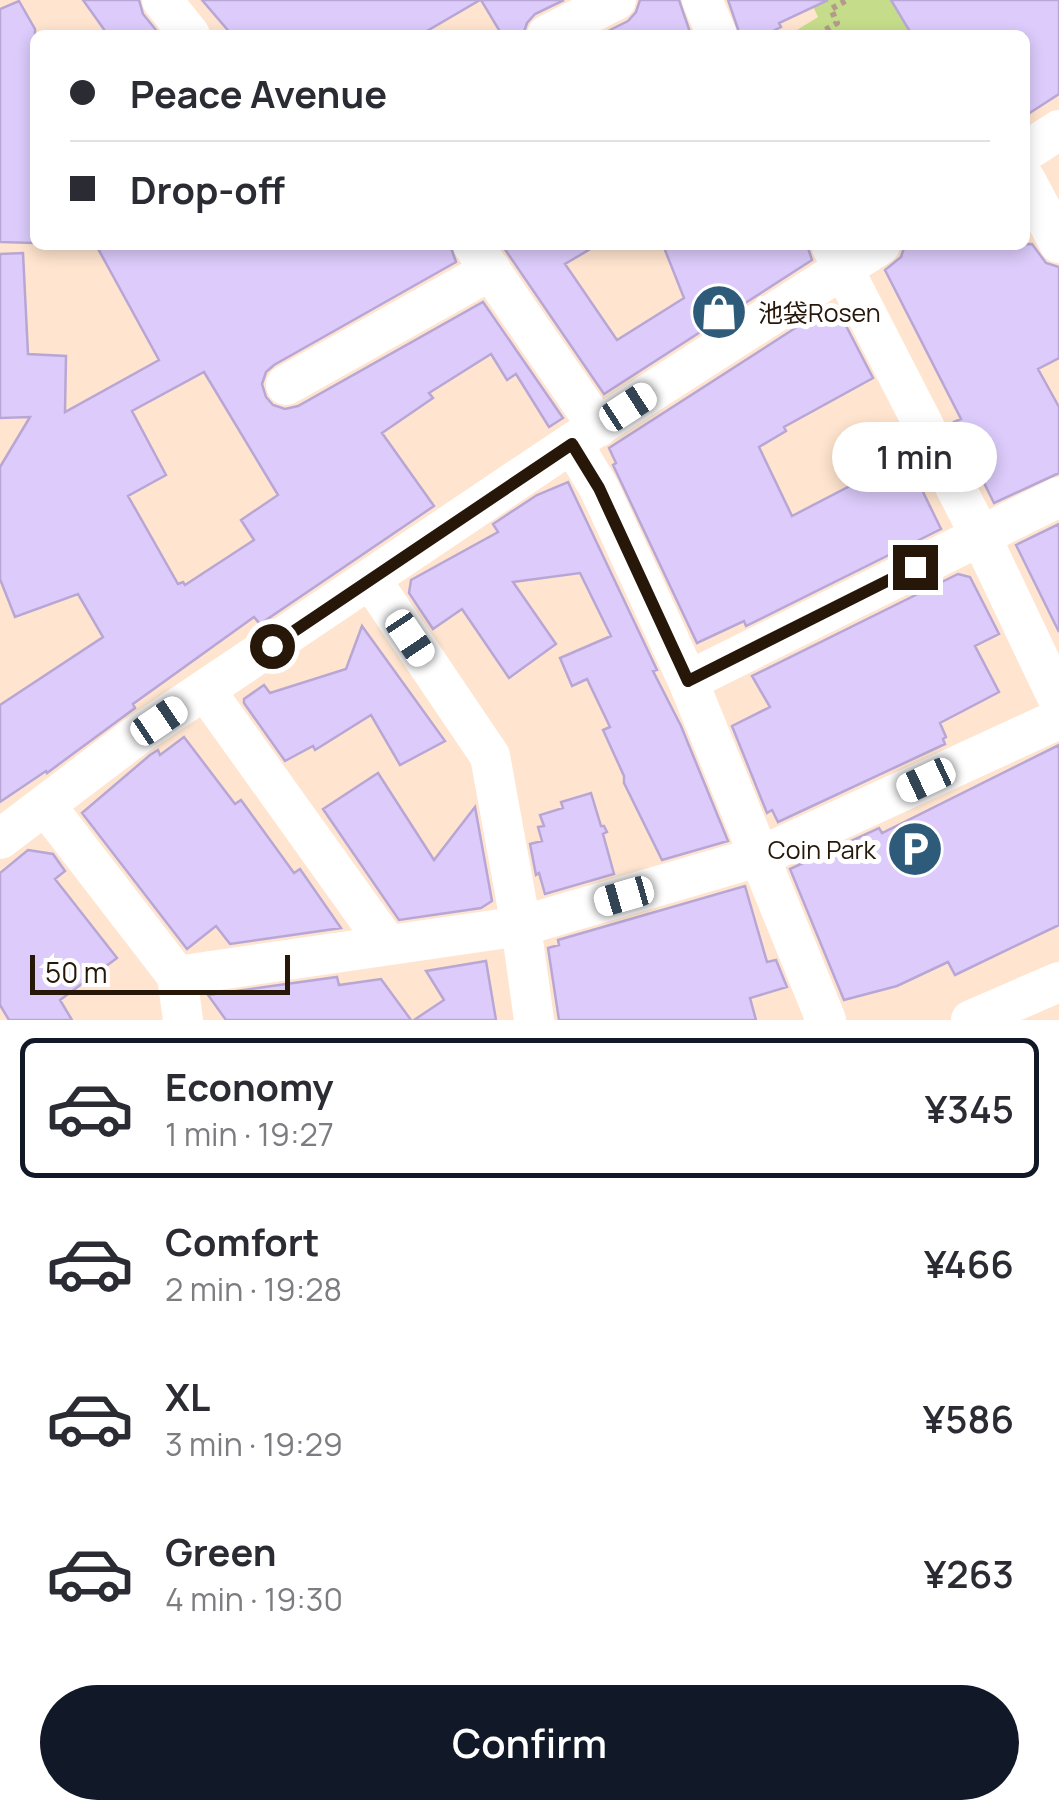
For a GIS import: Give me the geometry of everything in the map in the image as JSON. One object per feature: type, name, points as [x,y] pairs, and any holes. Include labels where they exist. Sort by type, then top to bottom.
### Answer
[{"type":"street","points":[[162,0],[186,30]]},
{"type":"street","points":[[558,30],[616,0]]},
{"type":"street","points":[[702,0],[715,30]]},
{"type":"street","points":[[1030,149],[1059,130]]},
{"type":"street","points":[[1030,189],[1059,244]]},
{"type":"street","points":[[0,839],[136,736],[585,435],[838,256],[980,535],[1059,701]]},
{"type":"street","points":[[286,385],[482,257],[585,435],[599,488],[688,681],[826,1020]]},
{"type":"street","points":[[688,681],[1059,497]]},
{"type":"street","points":[[371,580],[490,756],[534,1020]]},
{"type":"street","points":[[205,690],[386,943]]},
{"type":"street","points":[[177,976],[521,926],[761,856],[1059,719]]},
{"type":"street","points":[[46,806],[177,976],[183,1020]]},
{"type":"street","points":[[971,1020],[1059,982]]},
{"type":"path","points":[[826,30],[837,24],[831,9],[847,0]]},
{"type":"green space","points":[[818,0],[897,0],[913,30],[797,30],[818,17],[812,4]]},
{"type":"building","points":[[83,0],[139,0],[143,14],[156,30],[104,30]]},
{"type":"building","points":[[202,0],[480,0],[429,30],[228,30]]},
{"type":"building","points":[[481,0],[564,0],[535,14],[525,30],[499,30]]},
{"type":"building","points":[[640,0],[679,0],[689,30],[610,30],[636,12]]},
{"type":"building","points":[[728,0],[828,0],[779,23],[781,27],[775,30],[738,30]]},
{"type":"building","points":[[891,0],[1059,0],[1059,94],[1030,113],[1030,30],[909,30]]},
{"type":"building","points":[[19,1],[35,29],[30,30],[30,243],[0,242],[0,9]]},
{"type":"building","points":[[1030,244],[1046,263],[1059,267],[1059,358],[1038,369],[1059,407],[1059,473],[994,503],[954,422],[961,419],[885,270],[901,257],[903,250],[1030,250]]},
{"type":"building","points":[[99,250],[452,250],[456,262],[274,365],[266,372],[262,384],[266,397],[273,405],[285,409],[298,406],[483,302],[563,418],[549,427],[516,374],[507,380],[491,354],[429,393],[433,398],[382,433],[434,506],[260,624],[254,617],[133,704],[135,708],[47,773],[0,802],[0,705],[103,637],[78,594],[15,617],[0,579],[0,467],[30,417],[0,418],[0,254],[23,253],[28,354],[66,356],[65,412],[159,360]],"holes":[[[204,372],[278,495],[241,520],[254,540],[185,585],[178,584],[128,496],[166,475],[132,411]]]},
{"type":"building","points":[[505,250],[589,250],[565,264],[617,340],[684,298],[665,250],[809,250],[812,260],[604,394]]},
{"type":"building","points":[[817,314],[843,320],[873,378],[784,427],[786,431],[759,447],[792,516],[906,457],[941,529],[746,626],[744,621],[697,643],[613,465],[616,463],[609,448]]},
{"type":"building","points":[[568,482],[657,670],[653,671],[681,726],[728,841],[662,860],[624,783],[603,730],[610,727],[587,679],[572,686],[560,658],[611,636],[580,573],[513,582],[556,644],[509,678],[462,609],[433,629],[409,593],[411,580],[498,532],[493,524],[537,495]]},
{"type":"building","points":[[1059,524],[1059,632],[1016,545]]},
{"type":"building","points":[[958,574],[970,577],[999,634],[975,646],[999,692],[940,723],[945,744],[778,822],[772,810],[767,813],[732,726],[770,707],[752,676]]},
{"type":"building","points":[[362,626],[445,741],[400,765],[371,715],[315,750],[313,746],[285,761],[244,699],[264,685],[270,693],[346,669]]},
{"type":"building","points":[[184,737],[235,804],[241,800],[294,873],[300,869],[341,928],[230,944],[216,926],[187,949],[82,813],[150,755],[158,750],[160,755]]},
{"type":"building","points":[[1059,745],[1059,925],[955,975],[948,962],[897,986],[844,1000],[790,869],[879,828],[882,833]]},
{"type":"building","points":[[378,773],[434,860],[475,807],[492,901],[481,908],[399,920],[323,809]]},
{"type":"building","points":[[591,793],[601,826],[607,832],[603,834],[614,874],[545,894],[539,873],[536,875],[530,844],[542,841],[538,827],[544,826],[540,815],[563,808],[561,802]]},
{"type":"building","points":[[28,850],[53,854],[65,871],[55,879],[117,958],[60,1000],[72,1020],[9,1020],[0,1005],[0,873]]},
{"type":"building","points":[[745,886],[767,962],[776,960],[787,987],[750,998],[756,1020],[559,1020],[548,948],[559,945],[558,940]]},
{"type":"building","points":[[486,961],[496,1020],[414,1020],[444,1000],[426,971]]},
{"type":"building","points":[[337,977],[339,985],[381,979],[411,1020],[226,1020],[208,995]]},
{"type":"place","name":"池袋Rosen","points":[[719,312]]},
{"type":"place","name":"Coin Park","points":[[915,849]]},
{"type":"route","points":[[272,646],[572,444],[599,488],[688,681],[915,567]]}]
